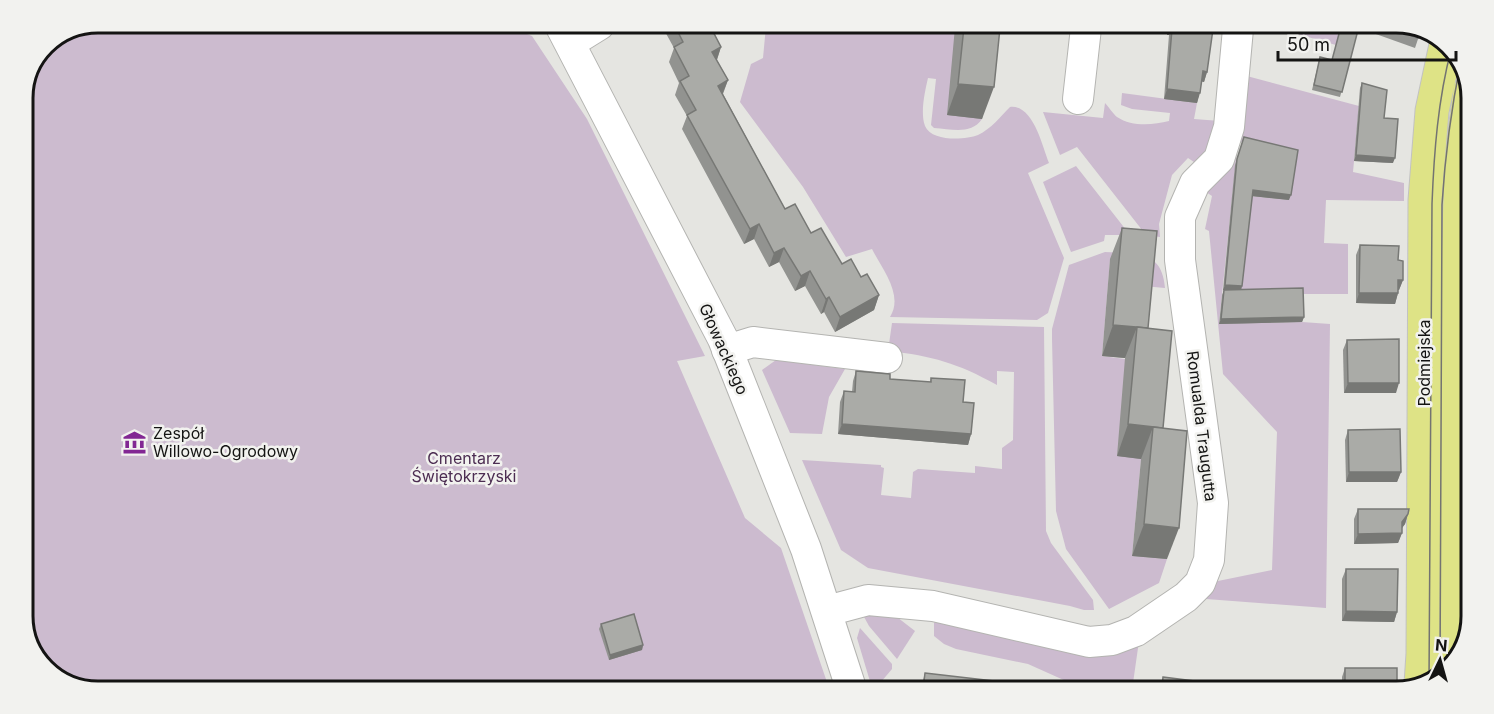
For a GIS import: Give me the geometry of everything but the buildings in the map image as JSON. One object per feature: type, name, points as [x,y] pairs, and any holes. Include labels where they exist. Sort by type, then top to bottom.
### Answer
[{"type":"main road","name":"Podmiejska","points":[[1422,669],[1425,200],[1432,111],[1444,54]]},
{"type":"main road","name":"Podmiejska","points":[[1458,634],[1461,164]]},
{"type":"street","points":[[1078,99],[1085,33]]},
{"type":"street","name":"Romualda Traugutta","points":[[827,611],[868,600],[933,606],[1089,642],[1112,640],[1136,631],[1186,597],[1200,583],[1209,560],[1213,503],[1180,260],[1180,217],[1195,183],[1220,159],[1229,127],[1238,33]]},
{"type":"street","name":"Głowackiego","points":[[565,34],[728,350],[806,549],[849,681]]},
{"type":"street","points":[[728,350],[753,342],[887,358]]},
{"type":"street","points":[[1422,669],[1443,661]]},
{"type":"green space","name":"Cmentarz Świętokrzyski","points":[[98,33],[525,33],[532,36],[587,119],[705,356],[677,361],[745,518],[781,548],[827,681],[98,681],[85,680],[58,668],[42,649],[36,637],[33,620],[33,94],[35,81],[44,62],[52,52],[73,38]]},
{"type":"green space","points":[[765,33],[957,33],[982,119],[978,124],[967,129],[934,128],[931,125],[936,79],[928,78],[923,109],[925,126],[934,135],[957,139],[972,137],[983,132],[1010,107],[1025,112],[1031,119],[1049,163],[1028,173],[1064,258],[1048,313],[1037,320],[890,317],[894,309],[893,291],[872,249],[846,257],[803,187],[740,102],[751,64],[763,58]]},
{"type":"green space","points":[[1294,33],[1340,33],[1336,45]]},
{"type":"green space","points":[[1243,75],[1359,106],[1353,172],[1404,183],[1404,201],[1326,200],[1324,243],[1348,244],[1348,294],[1240,294],[1251,196],[1289,200],[1296,155],[1238,141],[1219,323],[1330,324],[1326,608],[1193,598],[1213,582],[1272,570],[1277,432],[1223,374],[1209,231],[1205,229],[1212,196],[1200,188]]},
{"type":"green space","points":[[1122,93],[1197,103],[1194,119],[1220,121],[1200,166],[1188,158],[1172,175],[1159,224],[1160,237],[1146,235],[1077,147],[1060,155],[1043,112],[1103,118],[1105,103],[1117,117],[1136,124],[1169,121],[1170,113],[1132,109],[1121,105]]},
{"type":"green space","points":[[1076,166],[1130,235],[1105,235],[1104,241],[1071,252],[1043,182]]},
{"type":"green space","points":[[1105,252],[1137,254],[1153,260],[1163,276],[1165,288],[1143,286],[1110,260],[1102,356],[1125,359],[1141,459],[1132,556],[1167,559],[1159,583],[1109,609],[1066,549],[1056,511],[1052,339],[1052,329],[1069,265]]},
{"type":"green space","points":[[892,323],[1044,327],[1046,531],[1051,543],[1093,600],[1094,610],[1084,610],[868,568],[841,550],[802,460],[881,465],[884,468],[881,495],[911,498],[913,472],[918,469],[975,473],[975,466],[1002,469],[1002,448],[1013,440],[1014,372],[997,371],[997,385],[944,362],[918,355],[888,351]]},
{"type":"green space","points":[[776,360],[845,369],[829,397],[822,434],[790,433],[762,370]]},
{"type":"green space","points":[[893,614],[915,631],[897,659],[869,626],[863,615]]},
{"type":"green space","points":[[939,616],[1139,641],[1133,681],[1066,681],[1028,664],[956,649],[944,644],[934,636],[934,623]]},
{"type":"green space","points":[[860,628],[892,664],[892,669],[882,681],[870,681],[857,638]]},
{"type":"tram line","points":[[1429,672],[1432,204],[1437,126],[1449,60]]},
{"type":"tram line","points":[[1440,664],[1442,205],[1449,133],[1458,77]]},
{"type":"place","name":"Zespół Willowo-Ogrodowy","points":[[135,442]]}]
